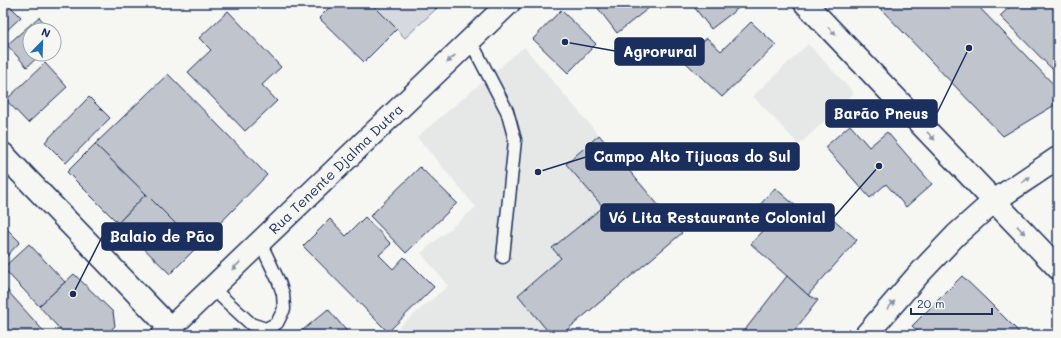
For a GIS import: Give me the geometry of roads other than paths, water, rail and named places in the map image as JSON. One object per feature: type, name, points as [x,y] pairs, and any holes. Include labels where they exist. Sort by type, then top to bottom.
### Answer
[{"type":"main road","name":"Rua Tenente Djalma Dutra","points":[[170,333],[212,288],[509,3]]},
{"type":"main road","points":[[805,3],[1058,268]]},
{"type":"main road","points":[[3,154],[170,333]]},
{"type":"main road","points":[[866,335],[918,275],[956,235],[994,201],[1058,158]]},
{"type":"lane","points":[[470,40],[507,111],[514,140],[503,257]]},
{"type":"lane","points":[[212,288],[251,324],[266,329],[277,323],[284,309],[283,294],[260,242]]},
{"type":"place","name":"Agrorural","points":[[565,42]]},
{"type":"place","name":"Barão Pneus","points":[[969,48]]},
{"type":"place","name":"Vó Lita Restaurante Colonial","points":[[879,166]]},
{"type":"place","name":"Campo Alto Tijucas do Sul","points":[[538,172]]},
{"type":"place","name":"Balaio de Pão","points":[[73,294]]}]
